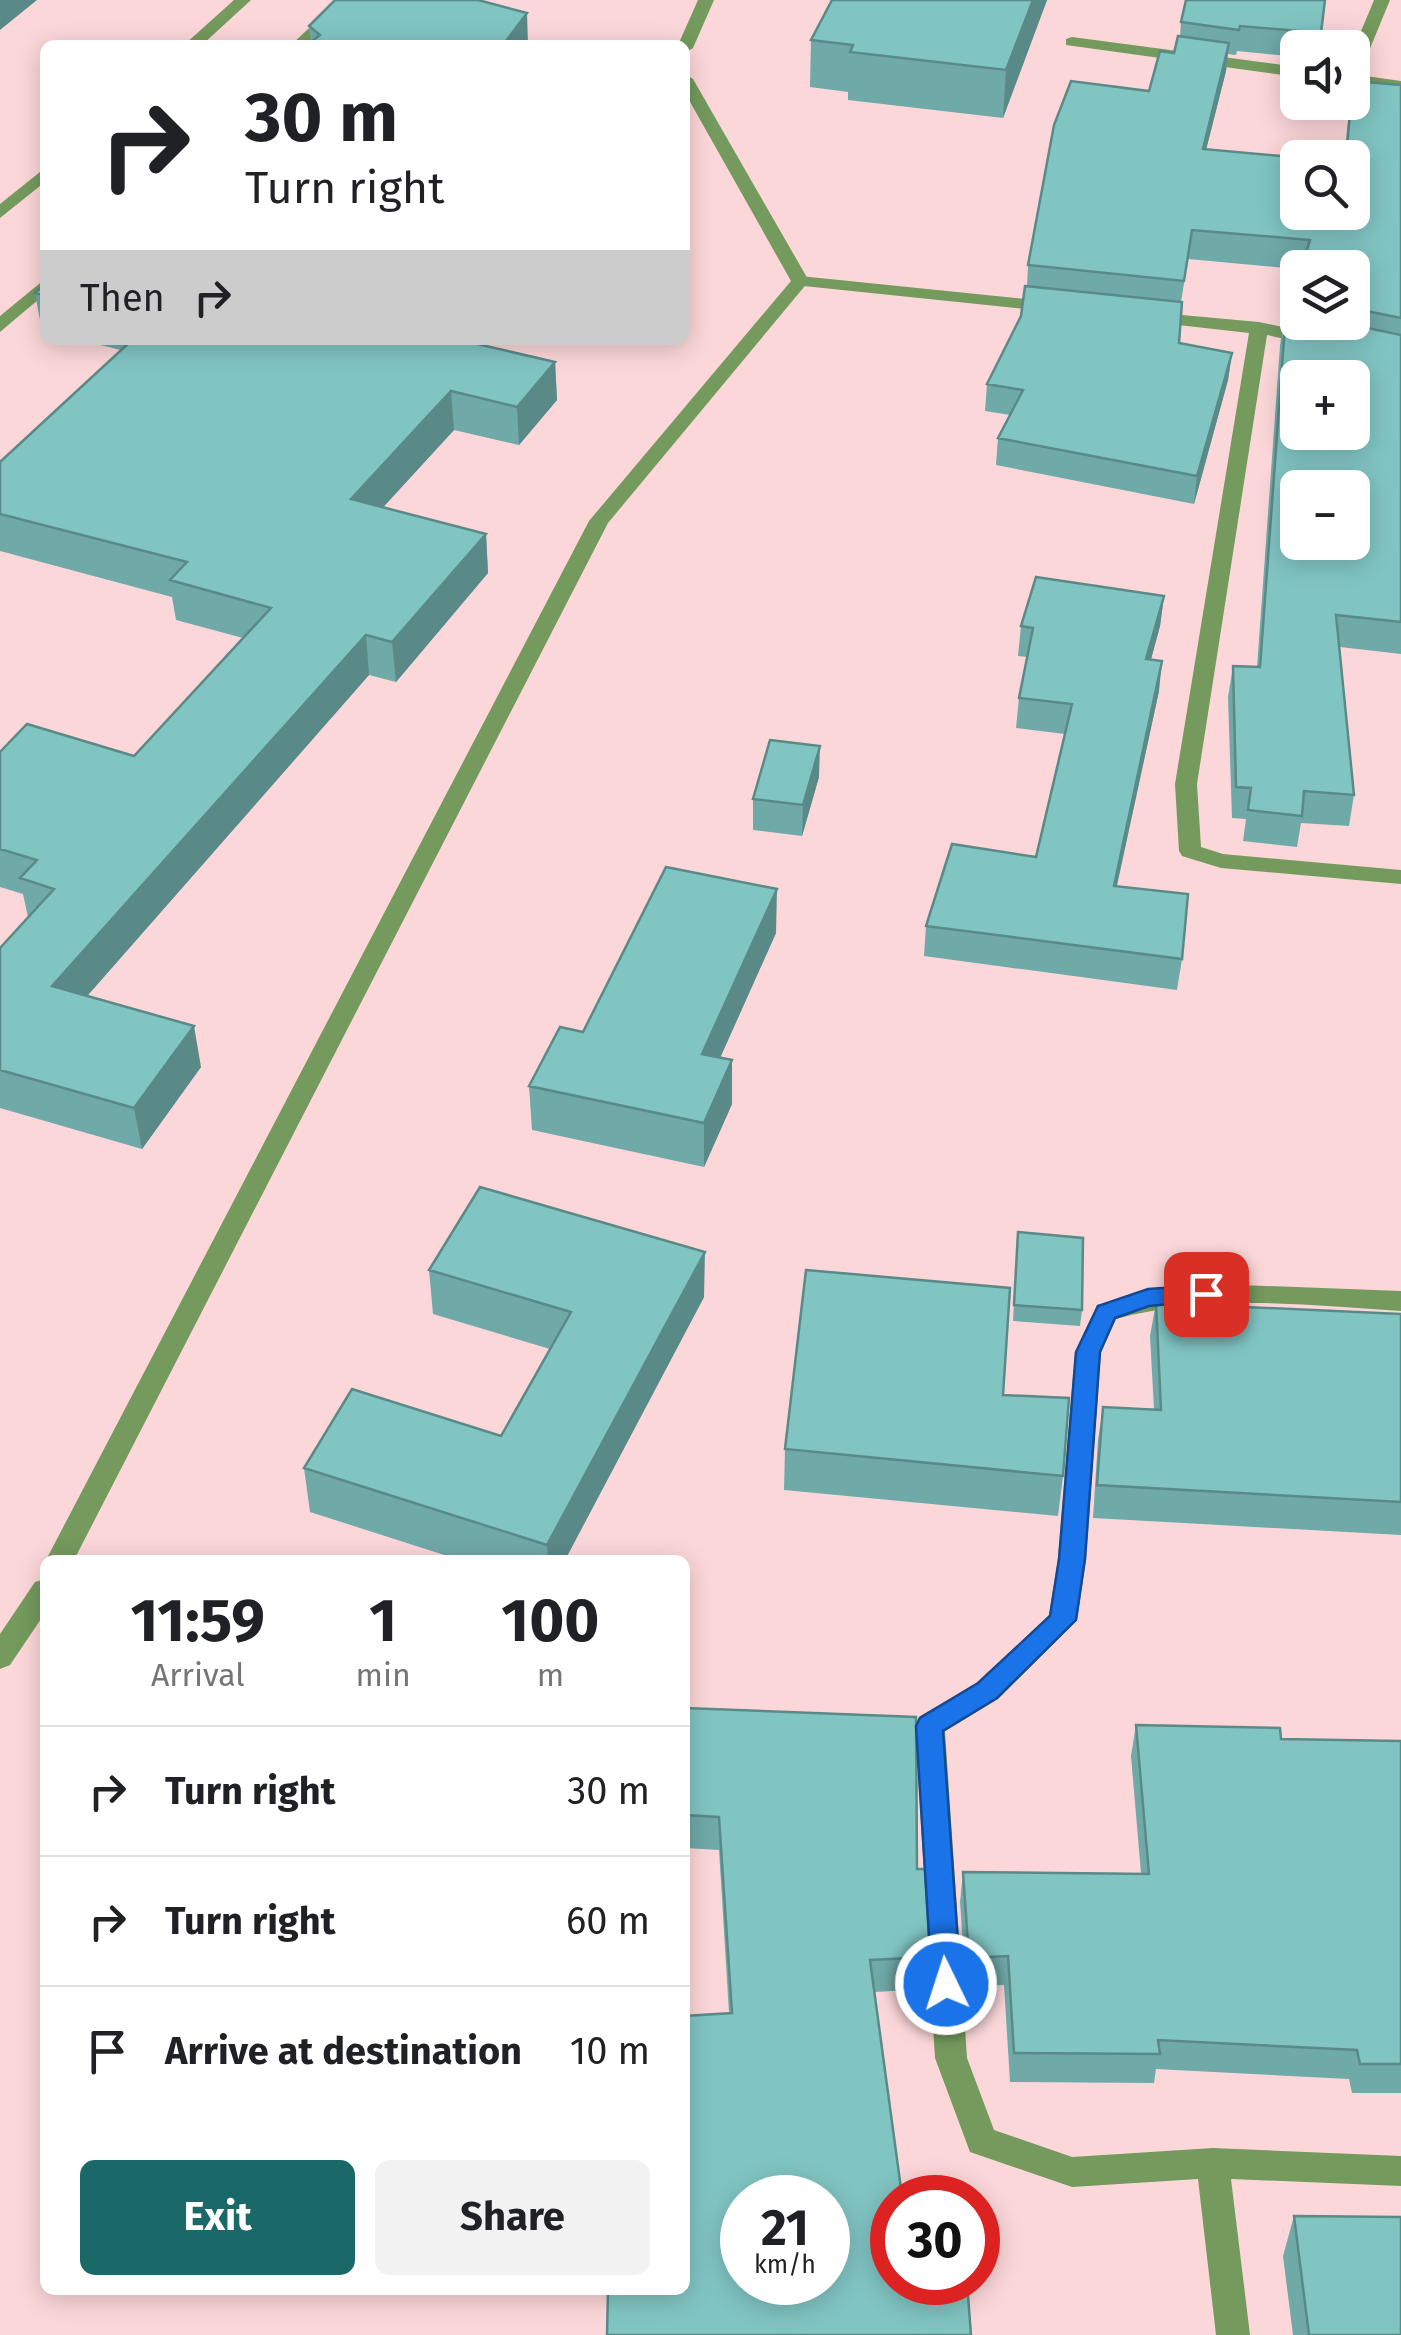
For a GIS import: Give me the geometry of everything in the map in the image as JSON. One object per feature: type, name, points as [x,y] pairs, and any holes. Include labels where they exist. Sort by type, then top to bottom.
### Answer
[{"type":"street","points":[[198,40],[243,0]]},
{"type":"street","points":[[304,40],[348,0]]},
{"type":"street","points":[[688,40],[706,0]]},
{"type":"street","points":[[1370,31],[1382,0]]},
{"type":"street","points":[[1072,42],[1280,70]]},
{"type":"street","points":[[1370,80],[1401,86]]},
{"type":"street","points":[[690,88],[800,281]]},
{"type":"street","points":[[0,212],[40,177]]},
{"type":"street","points":[[800,281],[1068,308]]},
{"type":"street","points":[[63,1555],[599,521],[800,281]]},
{"type":"street","points":[[0,326],[40,289]]},
{"type":"street","points":[[1125,314],[1260,328],[1330,342]]},
{"type":"street","points":[[1260,328],[1186,784],[1190,851],[1221,861],[1401,877]]},
{"type":"street","points":[[1401,1301],[1206,1294],[1148,1298],[1106,1312],[1088,1352],[1072,1559],[1062,1620],[988,1691],[930,1726],[952,2058],[982,2141],[1072,2172],[1213,2163],[1401,2171]]},
{"type":"street","points":[[0,1656],[40,1597]]},
{"type":"street","points":[[1213,2163],[1233,2335]]},
{"type":"building","points":[[335,0],[478,0],[527,13],[507,40],[314,40],[320,35],[309,26]]},
{"type":"building","points":[[832,0],[1033,0],[1006,70],[850,52],[853,45],[811,40]]},
{"type":"building","points":[[1186,0],[1325,0],[1321,30],[1240,26],[1239,30],[1181,22]]},
{"type":"building","points":[[1178,36],[1229,43],[1203,149],[1280,156],[1280,230],[1370,230],[1370,140],[1348,140],[1349,120],[1370,120],[1370,82],[1401,85],[1401,318],[1370,312],[1370,250],[1307,250],[1310,240],[1192,230],[1184,281],[1028,265],[1054,125],[1071,81],[1149,91],[1160,51],[1174,53]]},
{"type":"building","points":[[1025,286],[1182,302],[1179,343],[1232,353],[1197,476],[998,438],[1023,390],[987,384],[1021,316]]},
{"type":"building","points":[[1370,328],[1401,335],[1401,622],[1336,615],[1354,795],[1304,791],[1302,816],[1248,810],[1251,788],[1236,787],[1233,666],[1260,667],[1280,394],[1280,450],[1370,450],[1370,360],[1282,360],[1284,340],[1370,340]]},
{"type":"building","points":[[127,345],[482,345],[555,362],[517,407],[451,391],[351,499],[486,534],[392,642],[366,635],[52,986],[194,1026],[134,1108],[0,1070],[0,948],[54,889],[20,878],[37,860],[0,849],[0,752],[27,724],[134,756],[271,608],[170,580],[187,562],[0,514],[0,462]]},
{"type":"building","points":[[1036,577],[1164,596],[1146,659],[1162,661],[1114,886],[1188,894],[1182,959],[926,926],[952,844],[1036,857],[1072,704],[1019,698],[1033,628],[1021,626]]},
{"type":"building","points":[[770,740],[820,746],[803,805],[753,799]]},
{"type":"building","points":[[666,867],[777,889],[702,1054],[732,1060],[704,1123],[529,1086],[560,1027],[583,1032]]},
{"type":"building","points":[[480,1187],[705,1252],[547,1545],[304,1468],[352,1389],[501,1436],[571,1312],[429,1270]]},
{"type":"building","points":[[1018,1232],[1083,1238],[1082,1310],[1014,1305]]},
{"type":"building","points":[[806,1270],[1010,1288],[1003,1395],[1069,1398],[1063,1476],[785,1449]]},
{"type":"building","points":[[1156,1303],[1401,1314],[1401,1502],[1097,1485],[1103,1407],[1161,1410]]},
{"type":"building","points":[[690,1708],[916,1717],[917,1869],[925,1869],[930,1957],[870,1960],[899,2175],[870,2175],[870,2305],[969,2305],[971,2335],[607,2335],[608,2295],[690,2295],[690,2016],[732,2013],[719,1817],[690,1815]]},
{"type":"building","points":[[1136,1725],[1280,1728],[1281,1739],[1401,1741],[1401,2064],[1360,2064],[1357,2050],[1158,2040],[1160,2054],[1014,2053],[1008,1956],[969,1958],[963,1872],[1149,1874]]},
{"type":"building","points":[[1294,2216],[1401,2217],[1401,2335],[1309,2335]]},
{"type":"route","points":[[946,1984],[930,1726],[988,1691],[1062,1620],[1072,1559],[1088,1352],[1106,1312],[1148,1298],[1206,1294]]}]
